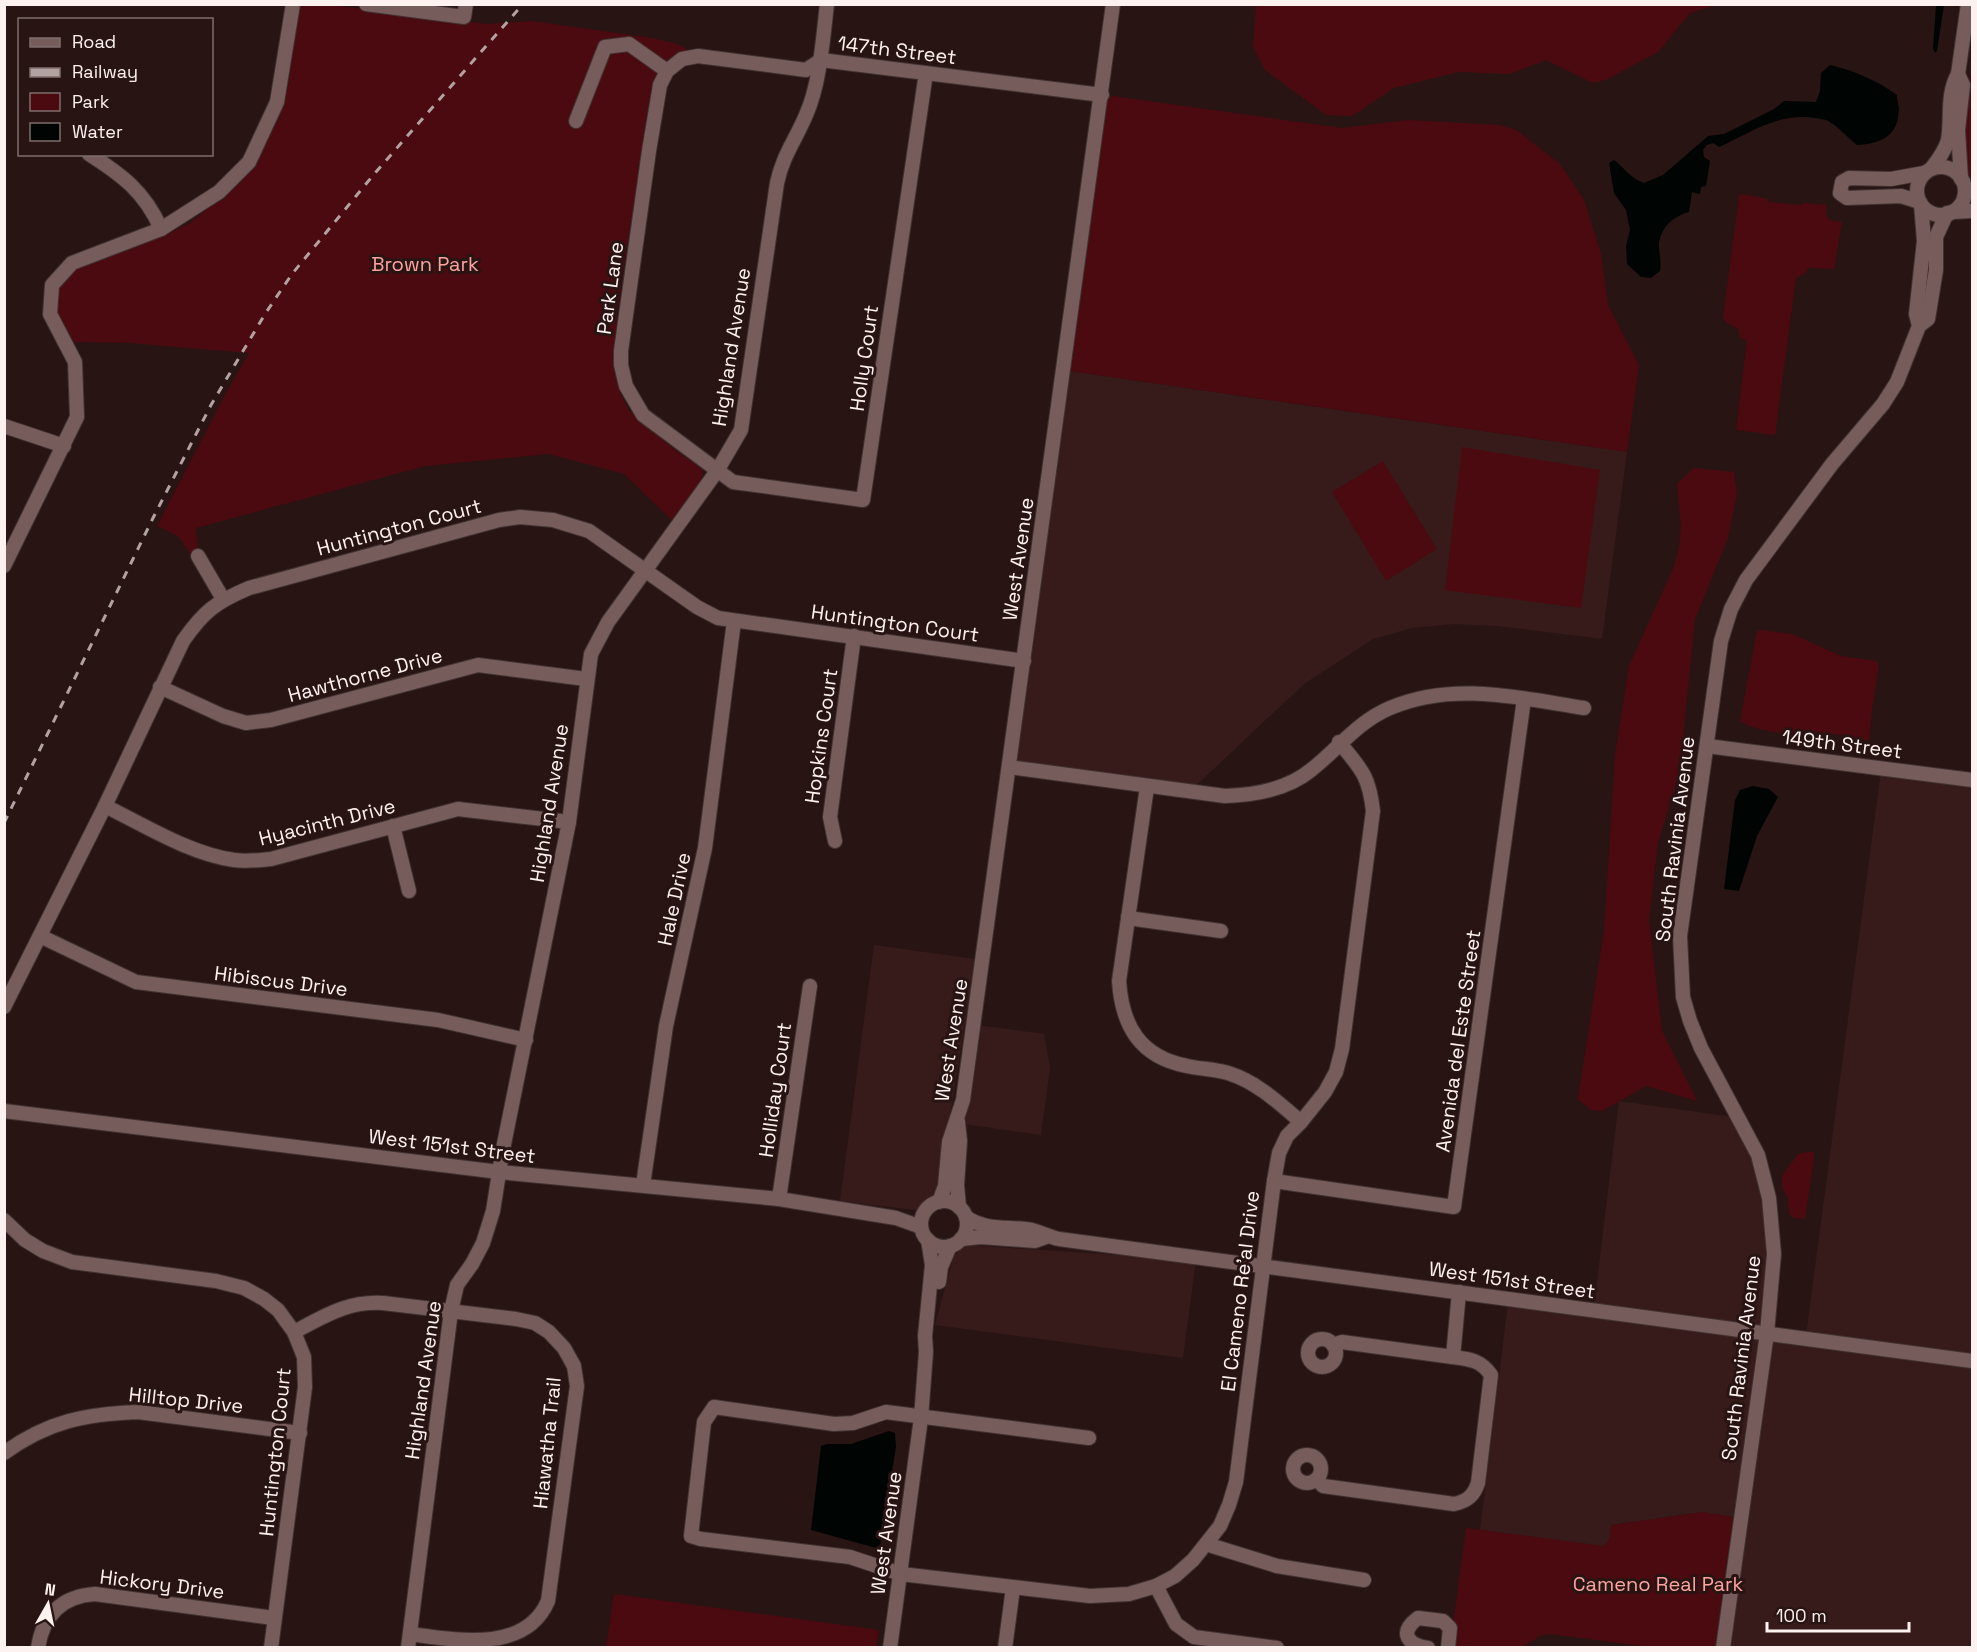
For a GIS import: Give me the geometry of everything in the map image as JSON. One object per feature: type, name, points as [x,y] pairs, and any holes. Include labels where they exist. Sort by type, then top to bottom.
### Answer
[{"type":"street","points":[[4,566],[77,417],[75,362],[50,314],[52,285],[72,263],[161,229],[219,192],[249,162],[277,102],[293,4]]},
{"type":"street","points":[[366,4],[465,11]]},
{"type":"street","name":"Highland Avenue","points":[[409,1641],[450,1311],[457,1285],[472,1264],[489,1226],[568,822],[591,654],[598,638],[717,471],[741,430],[781,162],[807,114],[821,60],[827,4]]},
{"type":"street","name":"West Avenue","points":[[939,1202],[945,1186],[949,1142],[963,1100],[1113,4]]},
{"type":"street","points":[[1920,203],[1917,188],[1944,151],[1948,139],[1948,114],[1953,83],[1958,74],[1968,4]]},
{"type":"street","points":[[576,121],[606,47],[628,44],[667,71]]},
{"type":"street","name":"147th Street","points":[[667,71],[682,59],[698,56],[806,70],[821,60],[1102,95]]},
{"type":"street","name":"Park Lane","points":[[667,71],[660,85],[649,151],[623,332],[621,365],[626,386],[644,416],[717,471]]},
{"type":"street","name":"Holly Court","points":[[717,471],[733,482],[863,500],[926,73]]},
{"type":"street","points":[[1949,213],[1963,198],[1966,185],[1958,130],[1964,85],[1958,74]]},
{"type":"street","points":[[92,156],[118,173],[146,201],[161,229]]},
{"type":"street","points":[[1966,185],[1957,174],[1946,167],[1891,179],[1850,178],[1842,182],[1840,193],[1847,198],[1901,196],[1920,203],[1932,213],[1972,211]]},
{"type":"street","name":"South Ravinia Avenue","points":[[1919,326],[1916,314],[1924,242],[1920,203]]},
{"type":"street","name":"South Ravinia Avenue","points":[[1722,1647],[1767,1334],[1774,1254],[1769,1198],[1758,1155],[1693,1030],[1683,997],[1681,977],[1680,936],[1721,641],[1731,609],[1746,580],[1832,464],[1883,404],[1897,382],[1919,326],[1928,319],[1936,270],[1936,237],[1949,213]]},
{"type":"street","points":[[4,426],[64,446]]},
{"type":"street","name":"Huntington Court","points":[[4,1007],[105,806],[183,641],[198,620],[223,599],[249,588],[499,520],[520,517],[553,520],[589,531],[708,614],[734,621],[1024,661]]},
{"type":"street","points":[[198,556],[223,599]]},
{"type":"street","name":"Hale Drive","points":[[643,1185],[666,1026],[705,848],[734,621]]},
{"type":"street","name":"Hopkins Court","points":[[835,841],[830,817],[854,636]]},
{"type":"street","name":"Hawthorne Drive","points":[[160,687],[224,716],[246,723],[272,720],[478,665],[586,679]]},
{"type":"street","points":[[1009,767],[1147,787],[1225,796],[1251,795],[1277,789],[1311,771],[1339,742],[1371,718],[1420,697],[1450,693],[1477,694],[1584,708]]},
{"type":"street","name":"Avenida del Este Street","points":[[1274,1181],[1454,1207],[1524,699]]},
{"type":"street","name":"El Cameno Re'al Drive","points":[[921,1418],[886,1412],[853,1423],[834,1424],[714,1407],[704,1422],[691,1536],[850,1557],[901,1574],[1012,1588],[1110,1596],[1129,1594],[1156,1586],[1175,1576],[1220,1526],[1236,1482],[1279,1153],[1287,1136],[1325,1092],[1336,1072],[1342,1048],[1373,811],[1371,791],[1364,773],[1339,742]]},
{"type":"street","name":"149th Street","points":[[1707,746],[1972,780]]},
{"type":"street","points":[[1147,787],[1119,981],[1125,1018],[1134,1034],[1150,1053],[1185,1066],[1228,1073],[1248,1082],[1268,1094],[1301,1122]]},
{"type":"street","name":"Hyacinth Drive","points":[[105,806],[192,848],[209,855],[236,860],[271,859],[458,809],[568,822]]},
{"type":"street","points":[[393,826],[409,891]]},
{"type":"street","points":[[1128,918],[1221,931]]},
{"type":"street","name":"Hibiscus Drive","points":[[40,936],[136,982],[438,1020],[526,1040]]},
{"type":"street","name":"Holliday Court","points":[[779,1199],[810,986]]},
{"type":"street","name":"West 151st Street","points":[[4,1111],[499,1172],[779,1199],[896,1218],[921,1227]]},
{"type":"street","name":"West Avenue","points":[[958,1117],[960,1141],[957,1185],[962,1212]]},
{"type":"street","points":[[939,1202],[953,1203],[962,1212],[966,1229],[955,1243],[942,1247],[928,1240],[921,1227],[926,1210],[939,1202]]},
{"type":"street","name":"West 151st Street","points":[[896,1218],[926,1210]]},
{"type":"street","name":"West 151st Street","points":[[962,1212],[980,1225],[1036,1230],[1046,1237],[1972,1361]]},
{"type":"street","name":"Huntington Court","points":[[4,1220],[25,1240],[43,1251],[72,1262],[216,1281],[244,1288],[278,1310],[294,1332],[302,1349],[306,1376],[271,1647]]},
{"type":"street","name":"West 151st Street","points":[[955,1243],[981,1237],[1035,1241],[1046,1237]]},
{"type":"street","name":"West Avenue","points":[[890,1647],[921,1418],[925,1336],[932,1265],[928,1240]]},
{"type":"street","name":"West Avenue","points":[[926,1352],[932,1336],[941,1267],[955,1243]]},
{"type":"street","points":[[1453,1356],[1459,1292]]},
{"type":"street","name":"Hiawatha Trail","points":[[294,1332],[345,1306],[365,1302],[450,1311],[535,1323],[549,1332],[564,1348],[574,1365],[576,1386],[548,1601],[543,1614],[528,1632],[509,1642],[489,1644],[409,1641]]},
{"type":"street","points":[[1317,1479],[1323,1485],[1454,1504],[1467,1499],[1474,1493],[1478,1483],[1491,1375],[1486,1366],[1477,1361],[1453,1356],[1342,1342],[1333,1345]]},
{"type":"street","name":"Hilltop Drive","points":[[4,1453],[60,1423],[75,1418],[114,1413],[138,1412],[300,1433]]},
{"type":"street","points":[[921,1418],[1089,1438]]},
{"type":"street","points":[[1206,1544],[1277,1566],[1364,1580]]},
{"type":"street","points":[[1156,1586],[1176,1624],[1194,1637],[1277,1647]]},
{"type":"street","points":[[1005,1647],[1012,1588]]},
{"type":"street","name":"Hickory Drive","points":[[38,1647],[41,1633],[51,1614],[65,1602],[84,1595],[95,1594],[274,1618]]},
{"type":"street","points":[[1428,1647],[1415,1646],[1409,1640],[1407,1634],[1410,1624],[1418,1618],[1443,1621],[1450,1628],[1448,1647]]},
{"type":"shaded area","points":[[1070,371],[1627,452],[1602,639],[1497,626],[1454,624],[1412,628],[1373,639],[1304,684],[1186,795],[1012,770]]},
{"type":"shaded area","points":[[1881,771],[1972,783],[1972,1357],[1806,1335]]},
{"type":"shaded area","points":[[874,945],[975,959],[936,1203],[923,1211],[840,1201]]},
{"type":"shaded area","points":[[977,1025],[1044,1034],[1050,1068],[1041,1135],[963,1124]]},
{"type":"shaded area","points":[[1619,1101],[1733,1117],[1753,1155],[1765,1197],[1769,1254],[1764,1328],[1594,1306]]},
{"type":"shaded area","points":[[965,1245],[1196,1260],[1183,1358],[935,1325],[954,1256]]},
{"type":"shaded area","points":[[1508,1303],[1762,1335],[1738,1518],[1702,1512],[1611,1525],[1610,1538],[1604,1547],[1480,1530]]},
{"type":"shaded area","points":[[1770,1335],[1972,1369],[1972,1647],[1729,1648]]},
{"type":"green space","points":[[1256,4],[1717,5],[1690,13],[1658,52],[1606,80],[1593,83],[1546,60],[1510,74],[1458,72],[1394,88],[1352,116],[1326,115],[1265,70],[1253,47]]},
{"type":"green space","name":"Brown Park","points":[[298,5],[331,5],[486,24],[532,21],[652,38],[677,44],[688,50],[675,56],[665,65],[651,89],[617,312],[615,367],[621,395],[628,409],[666,443],[703,470],[701,481],[672,520],[624,474],[549,454],[425,466],[196,528],[198,550],[190,554],[178,536],[157,526],[249,353],[129,343],[74,342],[56,310],[58,286],[75,267],[108,253],[163,236],[190,223],[226,194],[257,161],[280,116],[288,84]]},
{"type":"green space","points":[[1972,64],[1972,184],[1966,171],[1962,141]]},
{"type":"green space","points":[[1105,95],[1342,128],[1408,120],[1500,125],[1516,130],[1560,164],[1584,200],[1601,254],[1608,305],[1639,365],[1627,452],[1070,371]]},
{"type":"green space","points":[[1742,194],[1768,199],[1768,202],[1827,205],[1826,214],[1830,220],[1842,222],[1834,269],[1808,268],[1806,273],[1796,278],[1775,435],[1736,430],[1747,340],[1740,338],[1738,329],[1726,322],[1723,317],[1739,196]]},
{"type":"green space","points":[[1462,447],[1600,470],[1581,608],[1445,590]]},
{"type":"green space","points":[[1383,461],[1437,549],[1386,581],[1332,492]]},
{"type":"green space","points":[[1694,468],[1734,472],[1737,494],[1728,538],[1695,619],[1680,769],[1658,843],[1649,919],[1662,1031],[1697,1101],[1646,1086],[1602,1111],[1591,1110],[1578,1099],[1604,931],[1615,755],[1629,666],[1673,569],[1679,548],[1681,526],[1677,484]]},
{"type":"green space","points":[[1757,631],[1792,634],[1841,656],[1877,661],[1879,666],[1869,741],[1842,735],[1764,730],[1740,721]]},
{"type":"green space","points":[[1814,1152],[1814,1158],[1805,1219],[1794,1218],[1789,1214],[1788,1197],[1782,1188],[1782,1176],[1798,1154]]},
{"type":"green space","name":"Cameno Real Park","points":[[1703,1512],[1733,1517],[1716,1647],[1649,1647],[1550,1634],[1540,1636],[1523,1647],[1450,1648],[1466,1528],[1604,1546],[1610,1538],[1611,1525]]},
{"type":"green space","points":[[614,1594],[879,1630],[876,1647],[606,1647]]},
{"type":"water","points":[[1936,5],[1944,5],[1935,53],[1933,48]]},
{"type":"water","points":[[1830,65],[1865,77],[1897,95],[1898,118],[1893,131],[1888,136],[1877,142],[1857,145],[1827,120],[1802,117],[1765,125],[1719,147],[1713,143],[1707,145],[1703,150],[1704,157],[1710,161],[1706,186],[1701,187],[1700,194],[1692,192],[1689,212],[1678,216],[1663,231],[1659,242],[1660,271],[1651,278],[1641,277],[1627,264],[1626,246],[1630,230],[1626,210],[1614,193],[1609,163],[1614,160],[1644,183],[1663,175],[1708,136],[1724,134],[1774,109],[1784,101],[1816,102],[1820,91],[1821,73]]},
{"type":"water","points":[[1753,786],[1769,789],[1778,797],[1757,836],[1739,891],[1724,889],[1735,800],[1740,790]]},
{"type":"water","points":[[889,1431],[895,1433],[896,1447],[880,1546],[876,1548],[811,1530],[821,1446],[851,1444]]},
{"type":"railway","points":[[4,823],[153,518],[211,405],[265,314],[292,274],[375,173],[523,4]]}]
